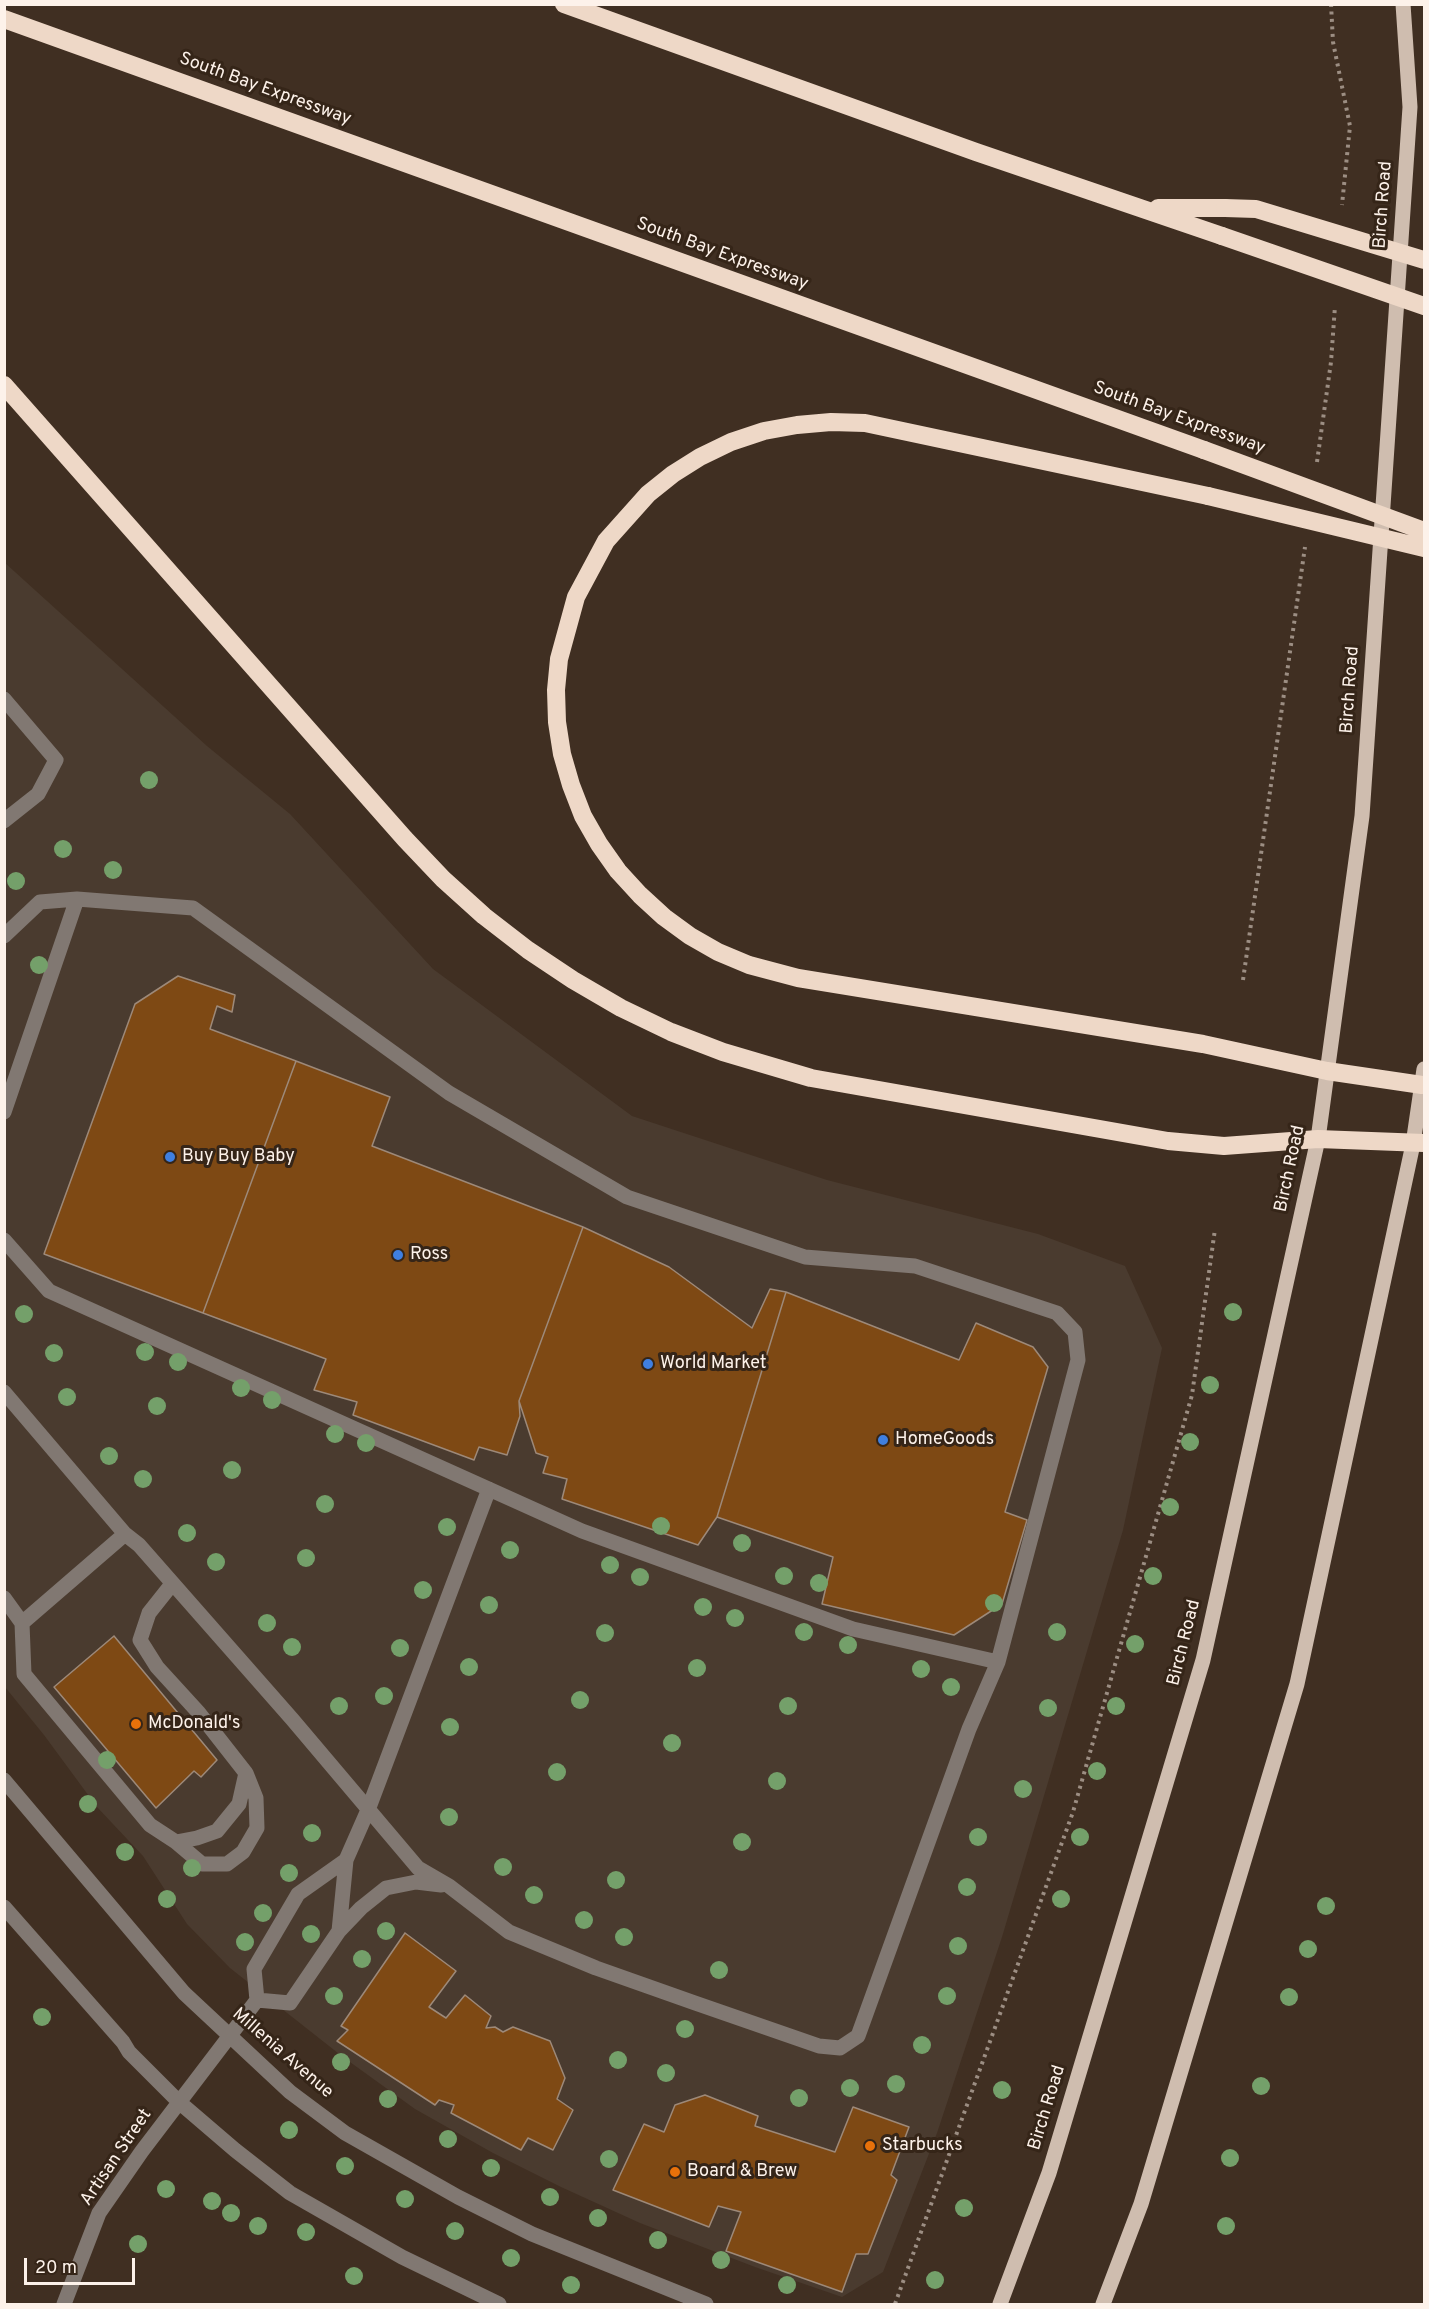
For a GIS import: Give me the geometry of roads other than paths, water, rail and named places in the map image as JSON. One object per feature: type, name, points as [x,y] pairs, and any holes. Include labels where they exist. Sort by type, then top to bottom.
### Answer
[{"type":"highway","points":[[564,4],[965,148],[1425,306]]},
{"type":"highway","name":"South Bay Expressway","points":[[4,19],[1425,531]]},
{"type":"highway","points":[[1144,208],[1256,209],[1425,260]]},
{"type":"highway","points":[[4,385],[397,830],[443,879],[484,916],[528,950],[602,997],[671,1032],[723,1052],[827,1081],[1168,1141],[1224,1146],[1318,1138],[1419,1144]]},
{"type":"highway","points":[[1424,1077],[1326,1071],[1203,1044],[798,978],[748,965],[718,952],[681,930],[640,895],[618,871],[599,844],[583,816],[562,754],[557,722],[556,690],[559,658],[576,597],[589,568],[606,541],[648,494],[673,474],[700,457],[731,442],[764,431],[797,424],[865,423],[1208,496],[1425,548]]},
{"type":"main road","name":"Birch Road","points":[[1000,2304],[1049,2174],[1203,1660],[1318,1138],[1362,816],[1410,107],[1403,4]]},
{"type":"main road","points":[[1103,2304],[1140,2204],[1297,1684],[1419,1144],[1424,1077]]},
{"type":"street","points":[[4,699],[56,760],[38,794],[4,821]]},
{"type":"street","points":[[4,936],[40,902],[77,899],[193,908],[449,1093],[627,1197],[805,1257],[915,1266],[1057,1313],[1075,1332],[1078,1360],[998,1662],[969,1729],[858,2036],[840,2048],[819,2046],[695,2003],[597,1968],[509,1932],[449,1886],[418,1868],[139,1545],[125,1534],[66,1462],[5,1394]]},
{"type":"street","points":[[4,1112],[77,899]]},
{"type":"street","points":[[4,1240],[49,1291],[582,1531],[853,1629],[998,1662]]},
{"type":"street","points":[[339,1931],[346,1860],[369,1810],[489,1488]]},
{"type":"street","points":[[22,1623],[125,1534]]},
{"type":"street","points":[[4,1598],[22,1623],[24,1674],[150,1825],[176,1842],[202,1864],[227,1864],[243,1852],[257,1828],[256,1798],[246,1773],[199,1713],[157,1667],[140,1640],[149,1613],[172,1584]]},
{"type":"street","points":[[176,1842],[218,1831],[239,1804],[246,1773]]},
{"type":"street","name":"Millenia Avenue","points":[[4,1780],[184,1993],[290,2092],[345,2133],[417,2174],[532,2234],[706,2304]]},
{"type":"street","points":[[346,1860],[298,1894],[254,1969],[257,2000],[290,2003],[339,1931],[361,1908],[386,1888],[416,1882],[449,1886]]},
{"type":"street","points":[[4,1907],[129,2052],[179,2102],[235,2150],[290,2193],[402,2258],[499,2304]]},
{"type":"street","name":"Artisan Street","points":[[64,2304],[99,2214],[229,2034],[257,2000]]},
{"type":"place","name":"Buy Buy Baby","points":[[170,1157]]},
{"type":"place","name":"Ross","points":[[398,1255]]},
{"type":"place","name":"World Market","points":[[648,1364]]},
{"type":"place","name":"HomeGoods","points":[[883,1440]]},
{"type":"place","name":"McDonald's","points":[[136,1724]]},
{"type":"place","name":"Starbucks","points":[[870,2146]]},
{"type":"place","name":"Board & Brew","points":[[675,2172]]}]
